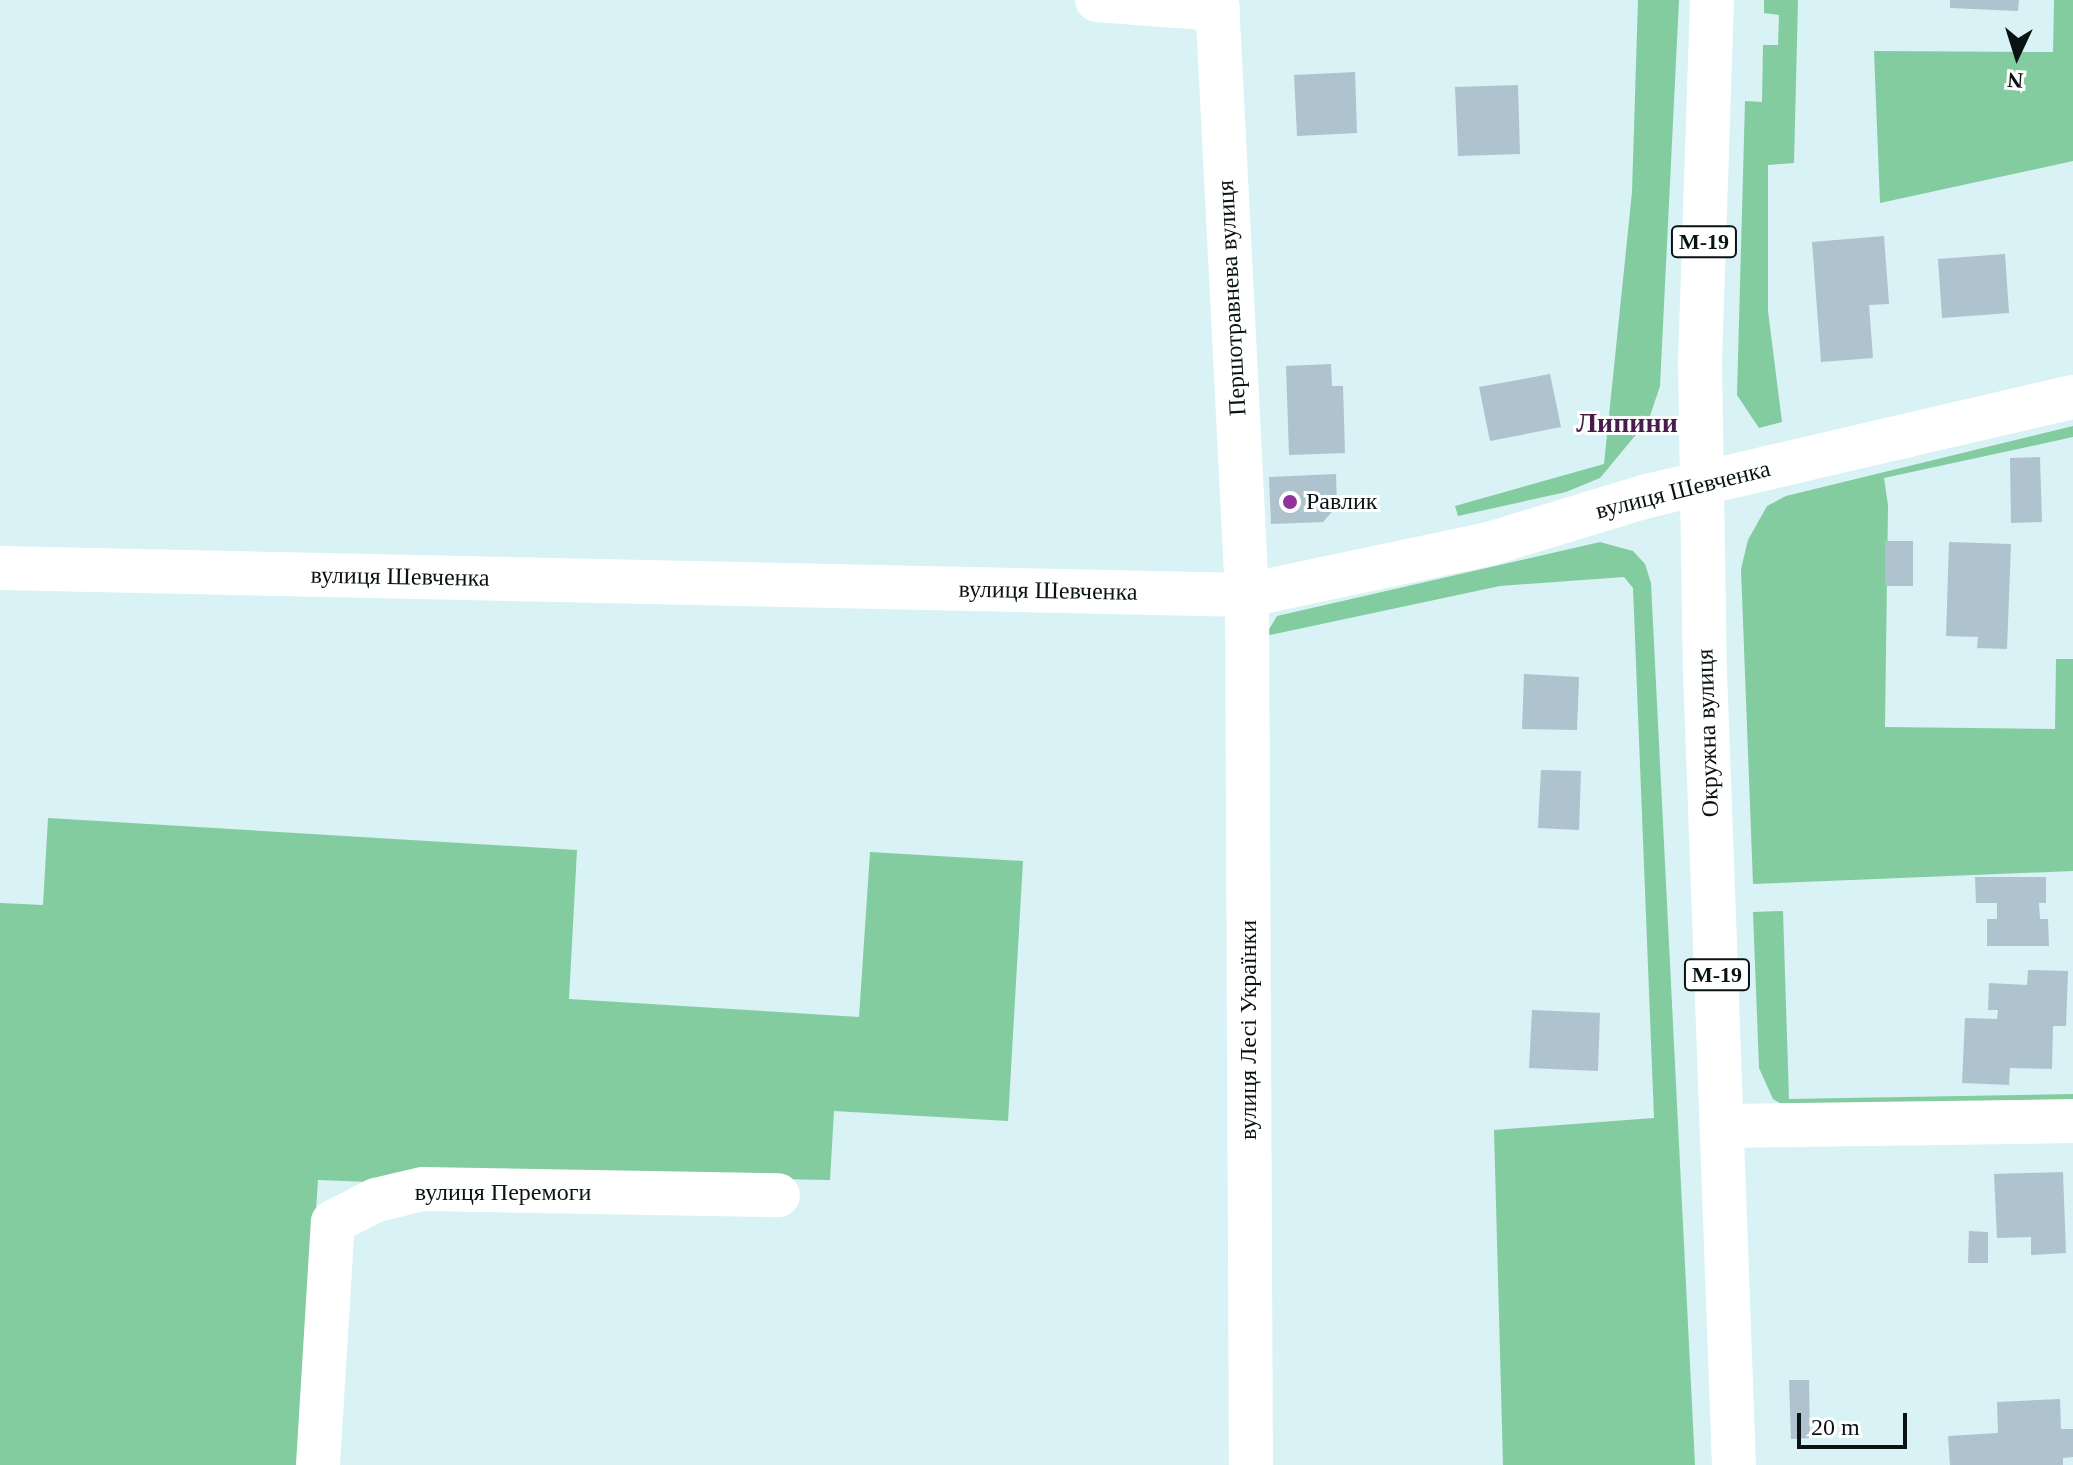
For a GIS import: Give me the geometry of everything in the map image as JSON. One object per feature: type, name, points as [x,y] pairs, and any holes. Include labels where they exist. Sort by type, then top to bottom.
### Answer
[{"type":"main road","points":[[1097,0],[1218,5]]},
{"type":"main road","name":"Окружна вулиця","points":[[1712,0],[1700,362],[1734,1465]]},
{"type":"main road","name":"Першотравнева вулиця","points":[[1218,5],[1247,595]]},
{"type":"main road","name":"вулиця Шевченка","points":[[0,568],[1247,595],[1489,544],[1704,484],[2073,397]]},
{"type":"main road","name":"вулиця Лесі Українки","points":[[1247,595],[1251,1465]]},
{"type":"main road","points":[[1722,1126],[2073,1121]]},
{"type":"main road","name":"вулиця Перемоги","points":[[318,1465],[333,1222],[376,1200],[423,1189],[778,1195]]},
{"type":"green space","points":[[1638,0],[1679,0],[1660,386],[1649,419],[1600,478],[1566,492],[1458,516],[1455,506],[1604,464],[1632,192]]},
{"type":"green space","points":[[1764,0],[1798,0],[1794,163],[1768,165],[1768,311],[1782,422],[1759,428],[1737,395],[1745,101],[1762,102],[1763,45],[1778,45],[1779,15],[1764,13]]},
{"type":"green space","points":[[2054,0],[2073,0],[2073,161],[1880,203],[1874,51],[2053,52]]},
{"type":"green space","points":[[2073,426],[2073,437],[1884,478],[1888,505],[1885,727],[2055,729],[2056,659],[2073,659],[2073,871],[1753,884],[1741,569],[1748,540],[1767,506],[1786,496]]},
{"type":"green space","points":[[1600,542],[1633,551],[1645,564],[1651,583],[1695,1465],[1503,1465],[1494,1130],[1654,1118],[1633,588],[1624,577],[1500,586],[1265,636],[1277,616]]},
{"type":"green space","points":[[48,818],[577,850],[569,999],[859,1017],[870,852],[1023,861],[1008,1121],[834,1111],[830,1180],[422,1172],[369,1182],[318,1180],[299,1465],[0,1465],[0,903],[43,905]]},
{"type":"green space","points":[[1783,911],[1789,1099],[2073,1094],[2073,1105],[1788,1108],[1773,1099],[1759,1068],[1753,912]]},
{"type":"building","points":[[1950,0],[2019,0],[2018,11],[1950,8]]},
{"type":"building","points":[[1355,72],[1357,133],[1297,136],[1294,75]]},
{"type":"building","points":[[1518,85],[1520,154],[1458,156],[1455,87]]},
{"type":"building","points":[[1884,236],[1889,304],[1869,305],[1873,358],[1821,362],[1812,242]]},
{"type":"building","points":[[2005,254],[2009,313],[1942,318],[1938,259]]},
{"type":"building","points":[[1331,364],[1332,386],[1343,386],[1345,453],[1289,455],[1286,366]]},
{"type":"building","points":[[1550,374],[1561,427],[1490,441],[1479,387]]},
{"type":"building","points":[[2040,457],[2042,522],[2011,523],[2010,458]]},
{"type":"building","points":[[1336,474],[1337,506],[1323,522],[1271,524],[1269,477]]},
{"type":"building","points":[[1885,541],[1913,541],[1913,586],[1885,586]]},
{"type":"building","points":[[1949,542],[2011,544],[2007,649],[1977,648],[1978,637],[1946,636]]},
{"type":"building","points":[[1524,674],[1579,677],[1577,730],[1522,729]]},
{"type":"building","points":[[1541,770],[1581,771],[1579,830],[1538,828]]},
{"type":"building","points":[[1975,877],[2046,877],[2046,903],[2039,903],[2040,919],[2048,919],[2049,946],[1987,946],[1987,919],[1997,919],[1997,903],[1976,903]]},
{"type":"building","points":[[2028,970],[2068,971],[2066,1026],[2053,1026],[2052,1069],[2010,1068],[2009,1085],[1962,1083],[1965,1018],[1997,1019],[1998,1010],[1988,1010],[1989,983],[2027,985]]},
{"type":"building","points":[[1532,1010],[1600,1013],[1598,1071],[1529,1068]]},
{"type":"building","points":[[2063,1172],[2066,1253],[2031,1255],[2031,1237],[1997,1238],[1994,1174]]},
{"type":"building","points":[[1969,1231],[1988,1232],[1988,1263],[1968,1263]]},
{"type":"building","points":[[1789,1380],[1809,1380],[1810,1438],[1791,1439]]},
{"type":"building","points":[[2060,1399],[2061,1429],[2073,1429],[2073,1457],[2063,1458],[2063,1465],[1950,1465],[1948,1436],[1998,1433],[1997,1402]]},
{"type":"place","name":"Равлик","points":[[1290,502]]},
{"type":"district","name":"Липини","points":[[1627,423]]}]
